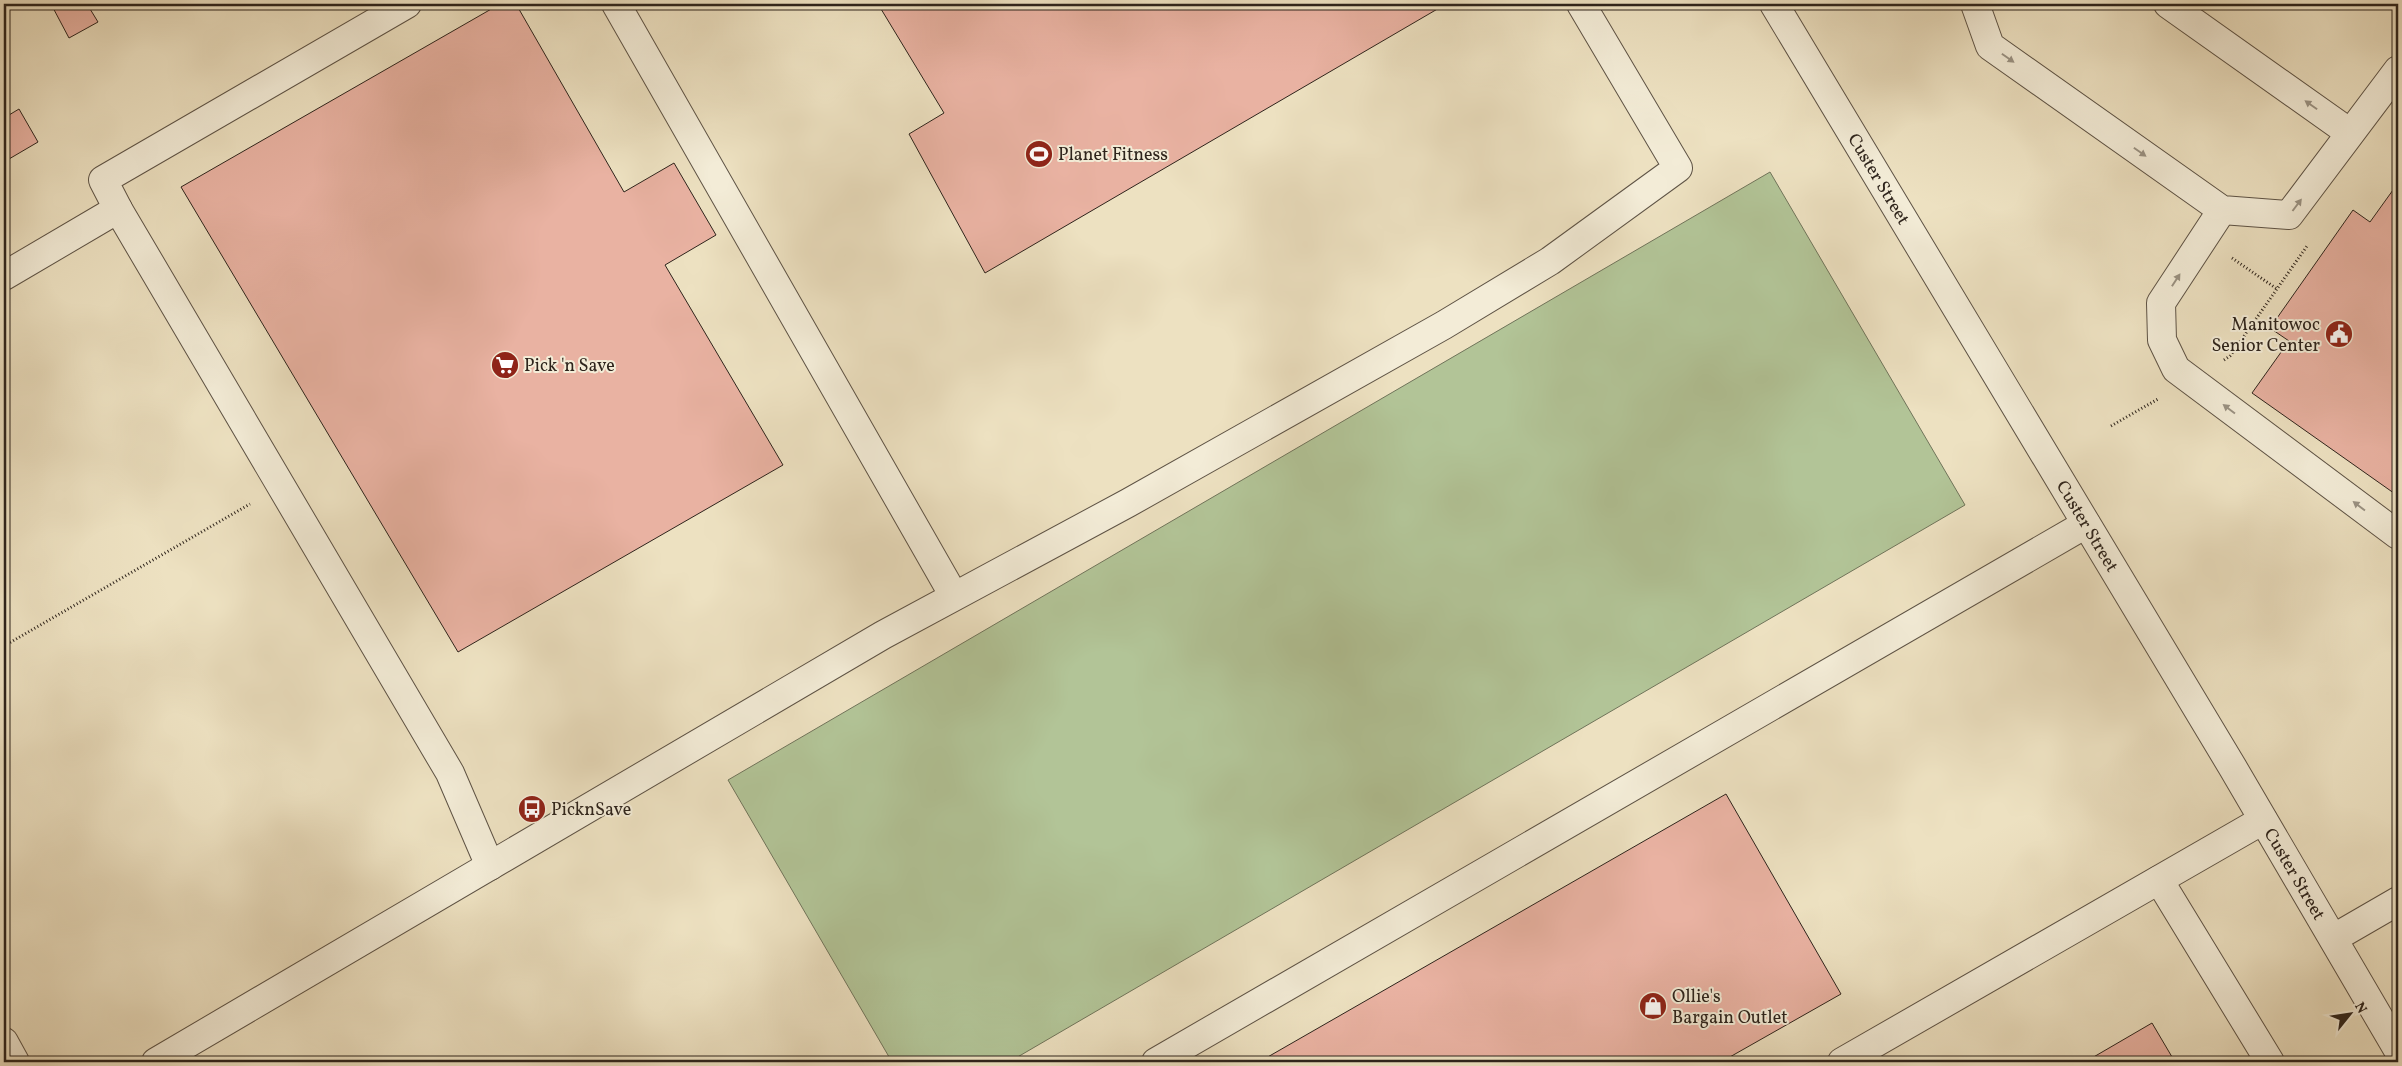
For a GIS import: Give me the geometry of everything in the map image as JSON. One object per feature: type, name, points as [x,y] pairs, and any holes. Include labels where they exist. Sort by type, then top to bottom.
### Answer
[{"type":"street","points":[[407,4],[103,180],[118,209],[450,773],[490,866]]},
{"type":"street","points":[[616,4],[954,596]]},
{"type":"street","points":[[156,1062],[883,635],[1128,503],[1444,324],[1550,261],[1678,168],[1581,4]]},
{"type":"street","name":"Custer Street","points":[[1774,4],[2264,820],[2398,1050]]},
{"type":"street","points":[[1975,4],[1990,46],[2222,210],[2289,215],[2398,70]]},
{"type":"street","points":[[2168,4],[2350,134]]},
{"type":"street","points":[[4,276],[118,209]]},
{"type":"street","points":[[2222,210],[2161,304],[2162,340],[2176,369],[2398,535]]},
{"type":"street","points":[[1156,1062],[2086,524]]},
{"type":"street","points":[[1842,1062],[2264,820]]},
{"type":"street","points":[[2159,880],[2270,1062]]},
{"type":"street","points":[[2334,938],[2398,901]]},
{"type":"street","points":[[4,1042],[15,1062]]},
{"type":"path","points":[[2111,426],[2230,356],[2310,242]]},
{"type":"path","points":[[4,646],[252,503]]},
{"type":"green space","points":[[1770,172],[1965,505],[1009,1062],[892,1062],[728,780]]},
{"type":"building","points":[[51,4],[87,4],[98,22],[69,38]]},
{"type":"building","name":"Pick 'n Save","points":[[500,4],[516,4],[624,192],[674,163],[716,235],[665,265],[783,465],[458,652],[181,187]]},
{"type":"building","points":[[878,4],[1446,4],[985,273],[909,134],[944,113]]},
{"type":"building","points":[[19,109],[38,142],[9,159],[4,150],[4,118]]},
{"type":"building","name":"Manitowoc Senior Center","points":[[2398,183],[2398,496],[2252,393],[2289,341],[2270,328],[2353,210],[2370,222]]},
{"type":"building","points":[[1726,794],[1841,994],[1721,1062],[1259,1062]]},
{"type":"building","points":[[2152,1023],[2175,1062],[2085,1062]]},
{"type":"place","name":"Planet Fitness","points":[[1039,154]]},
{"type":"place","name":"Manitowoc Senior Center","points":[[2339,334]]},
{"type":"place","name":"Pick 'n Save","points":[[505,365]]},
{"type":"place","name":"PicknSave","points":[[532,809]]},
{"type":"place","name":"Ollie's Bargain Outlet","points":[[1653,1006]]}]
